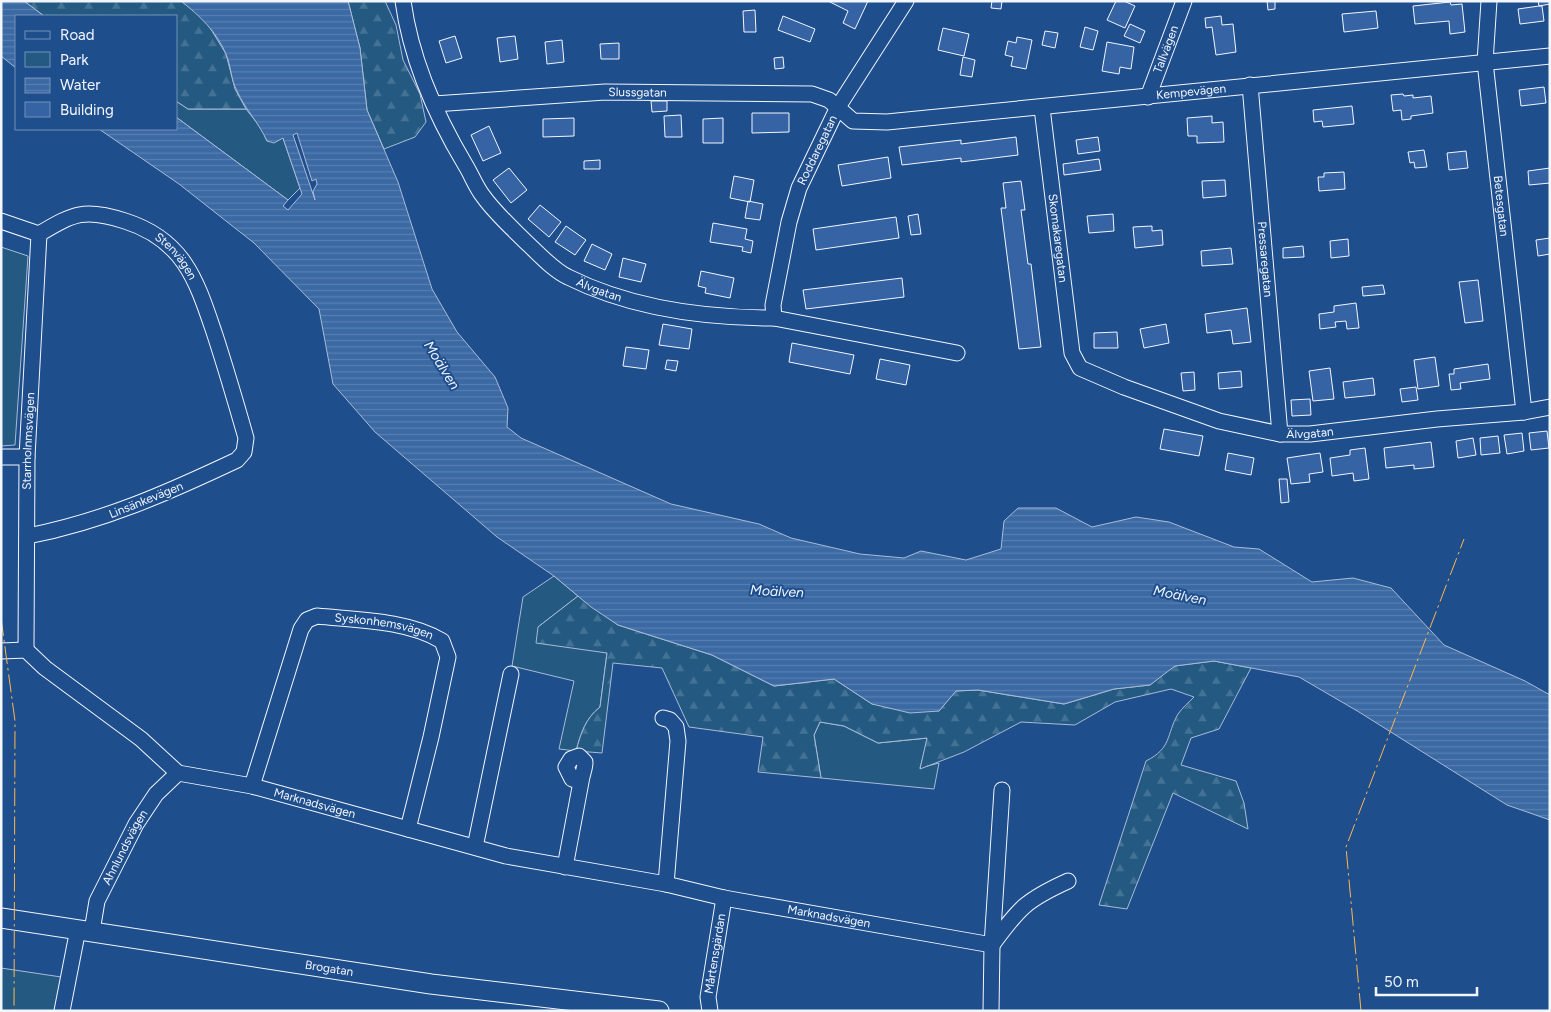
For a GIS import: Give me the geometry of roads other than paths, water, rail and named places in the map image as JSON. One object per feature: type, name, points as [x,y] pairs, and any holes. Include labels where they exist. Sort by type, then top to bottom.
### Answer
[{"type":"main road","name":"Brogatan","points":[[1,918],[431,984],[659,1011]]},
{"type":"street","name":"Älvgatan","points":[[403,1],[416,61],[448,135],[482,196],[536,252],[566,276],[601,292],[633,302],[685,311],[750,318],[774,318],[957,352]]},
{"type":"street","name":"Roddaregatan","points":[[774,318],[773,304],[787,231],[799,188],[838,107],[906,1]]},
{"type":"street","name":"Tallvägen","points":[[1148,97],[1184,1]]},
{"type":"street","name":"Betesgatan","points":[[1489,1],[1485,62],[1524,412]]},
{"type":"street","name":"Kempevägen","points":[[838,107],[849,118],[859,123],[887,122],[1550,56]]},
{"type":"street","name":"Pressaregatan","points":[[1250,85],[1280,434]]},
{"type":"street","name":"Slussgatan","points":[[434,104],[605,92],[812,94],[829,100],[838,107]]},
{"type":"street","name":"Skomakaregatan","points":[[1042,108],[1072,353],[1080,368]]},
{"type":"street","name":"Stenvägen","points":[[39,234],[69,216],[101,213],[135,224],[160,238],[177,253],[197,282],[246,438]]},
{"type":"street","points":[[1,222],[39,234]]},
{"type":"street","name":"Starrholnmsvägen","points":[[26,650],[27,457],[39,234]]},
{"type":"street","name":"Älvgatan","points":[[1080,368],[1124,387],[1219,421],[1280,434],[1310,434],[1437,419],[1524,412],[1550,407]]},
{"type":"street","name":"Linsänkevägen","points":[[28,536],[74,527],[163,495],[237,460],[244,452],[246,438]]},
{"type":"street","points":[[1,457],[27,457]]},
{"type":"street","name":"Syskonhemsvägen","points":[[252,786],[301,629],[308,620],[317,616],[382,622],[433,635],[442,641],[448,657],[431,737],[408,829]]},
{"type":"street","points":[[1,650],[26,650],[45,668],[141,739],[178,773]]},
{"type":"street","points":[[476,847],[511,674]]},
{"type":"street","points":[[663,718],[670,720],[676,727],[678,740],[666,884]]},
{"type":"street","name":"Marknadsvägen","points":[[178,773],[252,786],[506,856],[666,884],[724,898],[992,945]]},
{"type":"street","name":"Ahnlundsvägen","points":[[62,1011],[85,930],[97,901],[136,824],[156,794],[178,773]]},
{"type":"street","points":[[565,866],[581,782]]},
{"type":"street","points":[[991,1011],[992,945],[1002,790]]},
{"type":"street","points":[[992,945],[1017,911],[1037,895],[1068,881]]},
{"type":"street","name":"Mårtensgärdan","points":[[710,1011],[708,997],[724,898]]},
{"type":"water","points":[[1,1],[24,1],[43,15],[15,15],[15,67],[1,56]]},
{"type":"water","name":"Moälven","points":[[181,1],[348,1],[360,48],[367,110],[398,182],[432,289],[457,332],[495,377],[508,408],[507,427],[521,438],[671,504],[759,524],[791,538],[860,554],[904,558],[921,551],[966,560],[1001,549],[1004,521],[1018,508],[1056,508],[1092,527],[1136,517],[1169,522],[1234,547],[1259,549],[1312,582],[1353,578],[1391,588],[1444,645],[1525,681],[1550,695],[1550,820],[1507,805],[1359,712],[1299,677],[1214,661],[1175,666],[1150,685],[1114,689],[1064,704],[978,690],[956,691],[939,711],[910,713],[872,704],[834,679],[774,686],[712,655],[618,625],[591,607],[554,576],[497,537],[375,432],[333,384],[319,309],[254,243],[179,184],[100,130],[178,130],[178,118],[288,200],[283,206],[288,210],[302,194],[283,138],[274,143],[267,141],[237,91],[228,59],[222,46],[201,18]],"holes":[[[297,133],[312,181],[316,179],[317,184],[313,191],[315,200],[293,135]]]}]
